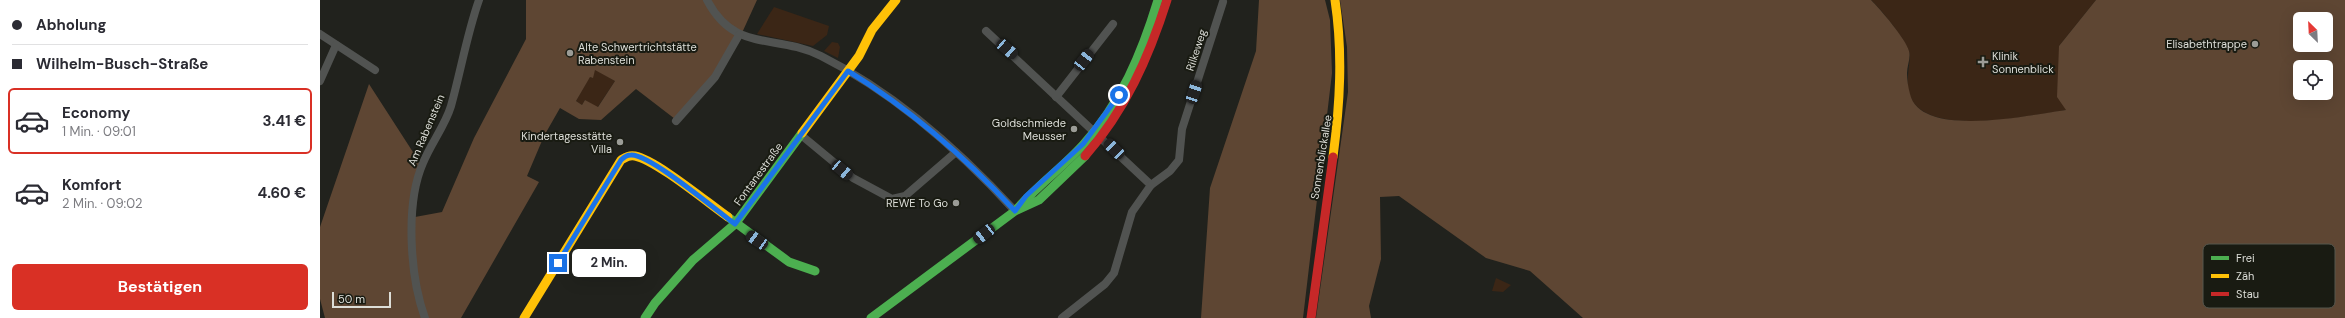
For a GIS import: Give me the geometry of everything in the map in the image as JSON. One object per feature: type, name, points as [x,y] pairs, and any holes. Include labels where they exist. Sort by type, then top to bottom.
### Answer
[{"type":"main road","name":"Fontanestraße","points":[[645,318],[655,303],[693,260],[735,224],[860,56],[872,30],[896,0]]},
{"type":"main road","points":[[1098,134],[1134,67],[1145,43],[1158,0]]},
{"type":"main road","points":[[871,318],[1015,211],[1033,204],[1053,188],[1076,166],[1098,134],[1132,92],[1150,53],[1167,0]]},
{"type":"main road","name":"Sonnenblickallee","points":[[1311,318],[1317,262],[1340,112],[1342,50],[1336,0]]},
{"type":"main road","points":[[524,318],[624,157],[632,155],[654,164],[789,262],[815,271]]},
{"type":"street","name":"Am Rabenstein","points":[[425,318],[416,289],[412,224],[415,196],[422,163],[451,105],[466,42],[479,0]]},
{"type":"street","points":[[707,0],[722,23],[739,35],[802,48],[848,71],[890,99],[956,152],[1015,211]]},
{"type":"street","name":"Rilkeweg","points":[[1062,318],[1105,284],[1114,273],[1132,212],[1151,185],[1170,171],[1179,160],[1182,130],[1223,2]]},
{"type":"street","points":[[1056,97],[1113,24]]},
{"type":"street","points":[[986,31],[1151,185]]},
{"type":"street","points":[[320,34],[375,70]]},
{"type":"street","points":[[676,121],[715,77],[739,35]]},
{"type":"street","points":[[320,81],[336,45]]},
{"type":"street","points":[[801,135],[853,178],[892,199],[905,196],[956,152]]},
{"type":"shaded area","points":[[526,0],[757,0],[741,35],[714,75],[675,119],[636,89],[601,120],[579,119],[560,108],[544,136],[527,176],[539,182],[461,318],[325,318],[320,299],[320,227],[369,84],[420,163],[415,217],[442,212],[474,138],[526,39]],"holes":[[[595,70],[615,81],[598,107],[585,100],[582,105],[576,101],[590,77],[593,78]]]},
{"type":"shaded area","points":[[1259,0],[1325,0],[1330,20],[1332,73],[1303,318],[1201,318],[1210,188],[1256,51]]},
{"type":"shaded area","points":[[1340,0],[1871,0],[1892,24],[1907,46],[1909,51],[1907,73],[1908,86],[1910,94],[1919,108],[1934,116],[1955,120],[1980,121],[2029,116],[2066,110],[2057,97],[2059,46],[2096,0],[2345,0],[2345,318],[1583,318],[1530,271],[1486,258],[1399,196],[1380,197],[1381,259],[1369,306],[1371,318],[1316,318],[1348,92],[1347,47]]},
{"type":"shaded area","name":"Klinik Sonnenblick","points":[[1871,0],[2096,0],[2059,46],[2067,110],[2006,119],[1958,121],[1937,117],[1920,109],[1910,96],[1908,90],[1908,78],[1910,55],[1907,46],[1892,24]]},
{"type":"shaded area","points":[[774,7],[829,26],[827,35],[813,46],[757,34]]},
{"type":"shaded area","points":[[832,42],[838,43],[840,47],[838,58],[824,51]]},
{"type":"shaded area","points":[[595,69],[615,81],[597,108],[585,100],[582,105],[576,101],[590,76],[592,78]]},
{"type":"shaded area","points":[[1496,278],[1511,285],[1503,292],[1492,291]]},
{"type":"traffic: fast","points":[[1016,210],[1083,145],[1108,112],[1129,77],[1145,39],[1158,0]]},
{"type":"traffic: fast","points":[[645,318],[655,303],[693,260],[735,224],[802,133]]},
{"type":"traffic: fast","points":[[871,318],[1015,211],[1039,200],[1085,156]]},
{"type":"traffic: fast","points":[[728,217],[789,262],[815,271]]},
{"type":"traffic: slow","points":[[802,133],[859,56],[872,30],[896,0]]},
{"type":"traffic: slow","points":[[1333,157],[1340,78],[1339,39],[1335,0]]},
{"type":"traffic: slow","points":[[524,318],[621,160],[626,157],[635,156],[656,165],[728,217]]},
{"type":"traffic: jam","points":[[1085,156],[1099,139],[1124,102],[1144,63],[1167,0]]},
{"type":"traffic: jam","points":[[1311,318],[1333,157]]},
{"type":"place","name":"Elisabethtrappe","points":[[2255,44]]},
{"type":"place","name":"Alte Schwertrichtstätte Rabenstein","points":[[570,53]]},
{"type":"place","name":"Klinik Sonnenblick","points":[[1983,62]]},
{"type":"place","name":"Goldschmiede Meusser","points":[[1074,129]]},
{"type":"place","name":"Kindertagesstätte Villa","points":[[620,142]]},
{"type":"place","name":"REWE To Go","points":[[956,203]]},
{"type":"route","points":[[558,263],[621,160],[624,157],[632,155],[654,164],[735,224],[848,71],[861,78],[890,99],[956,152],[991,185],[1015,211],[1026,196],[1070,158],[1095,131],[1119,95]]}]
